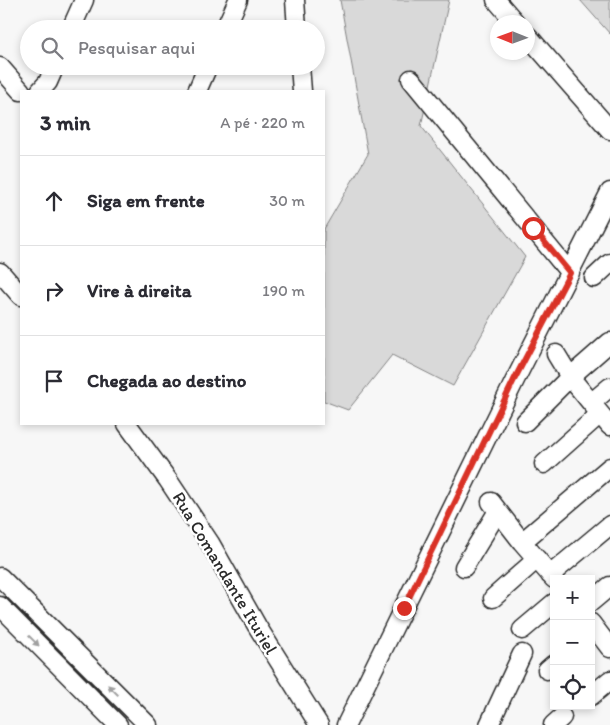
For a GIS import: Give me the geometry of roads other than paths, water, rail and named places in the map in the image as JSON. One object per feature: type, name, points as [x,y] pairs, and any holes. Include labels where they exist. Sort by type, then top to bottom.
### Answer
[{"type":"street","points":[[75,20],[84,0]]},
{"type":"street","points":[[229,20],[238,0]]},
{"type":"street","points":[[296,0],[297,20]]},
{"type":"street","points":[[496,0],[509,15]]},
{"type":"street","points":[[535,44],[610,130]]},
{"type":"street","points":[[0,67],[20,90]]},
{"type":"street","points":[[41,90],[48,82],[51,75]]},
{"type":"street","points":[[197,90],[204,75]]},
{"type":"street","points":[[301,75],[302,90]]},
{"type":"street","points":[[411,79],[570,273]]},
{"type":"street","points":[[346,725],[514,380],[610,192]]},
{"type":"street","points":[[594,278],[610,263]]},
{"type":"street","points":[[0,272],[20,295]]},
{"type":"street","points":[[524,422],[570,377],[610,342]]},
{"type":"street","points":[[556,354],[570,377],[600,414]]},
{"type":"street","points":[[544,464],[600,414],[610,387]]},
{"type":"street","name":"Rua Comandante Ituriel","points":[[127,425],[168,480],[210,543],[257,626],[320,725]]},
{"type":"street","points":[[522,542],[610,467]]},
{"type":"street","points":[[464,567],[495,506],[550,575]]},
{"type":"street","points":[[554,575],[610,525]]},
{"type":"street","points":[[493,598],[537,559]]},
{"type":"street","points":[[0,577],[148,725]]},
{"type":"street","points":[[595,599],[610,586]]},
{"type":"street","points":[[0,606],[118,725]]},
{"type":"street","points":[[522,630],[550,606]]},
{"type":"street","points":[[595,630],[610,648]]},
{"type":"street","points":[[489,725],[522,654]]},
{"type":"street","points":[[595,693],[610,680]]}]
